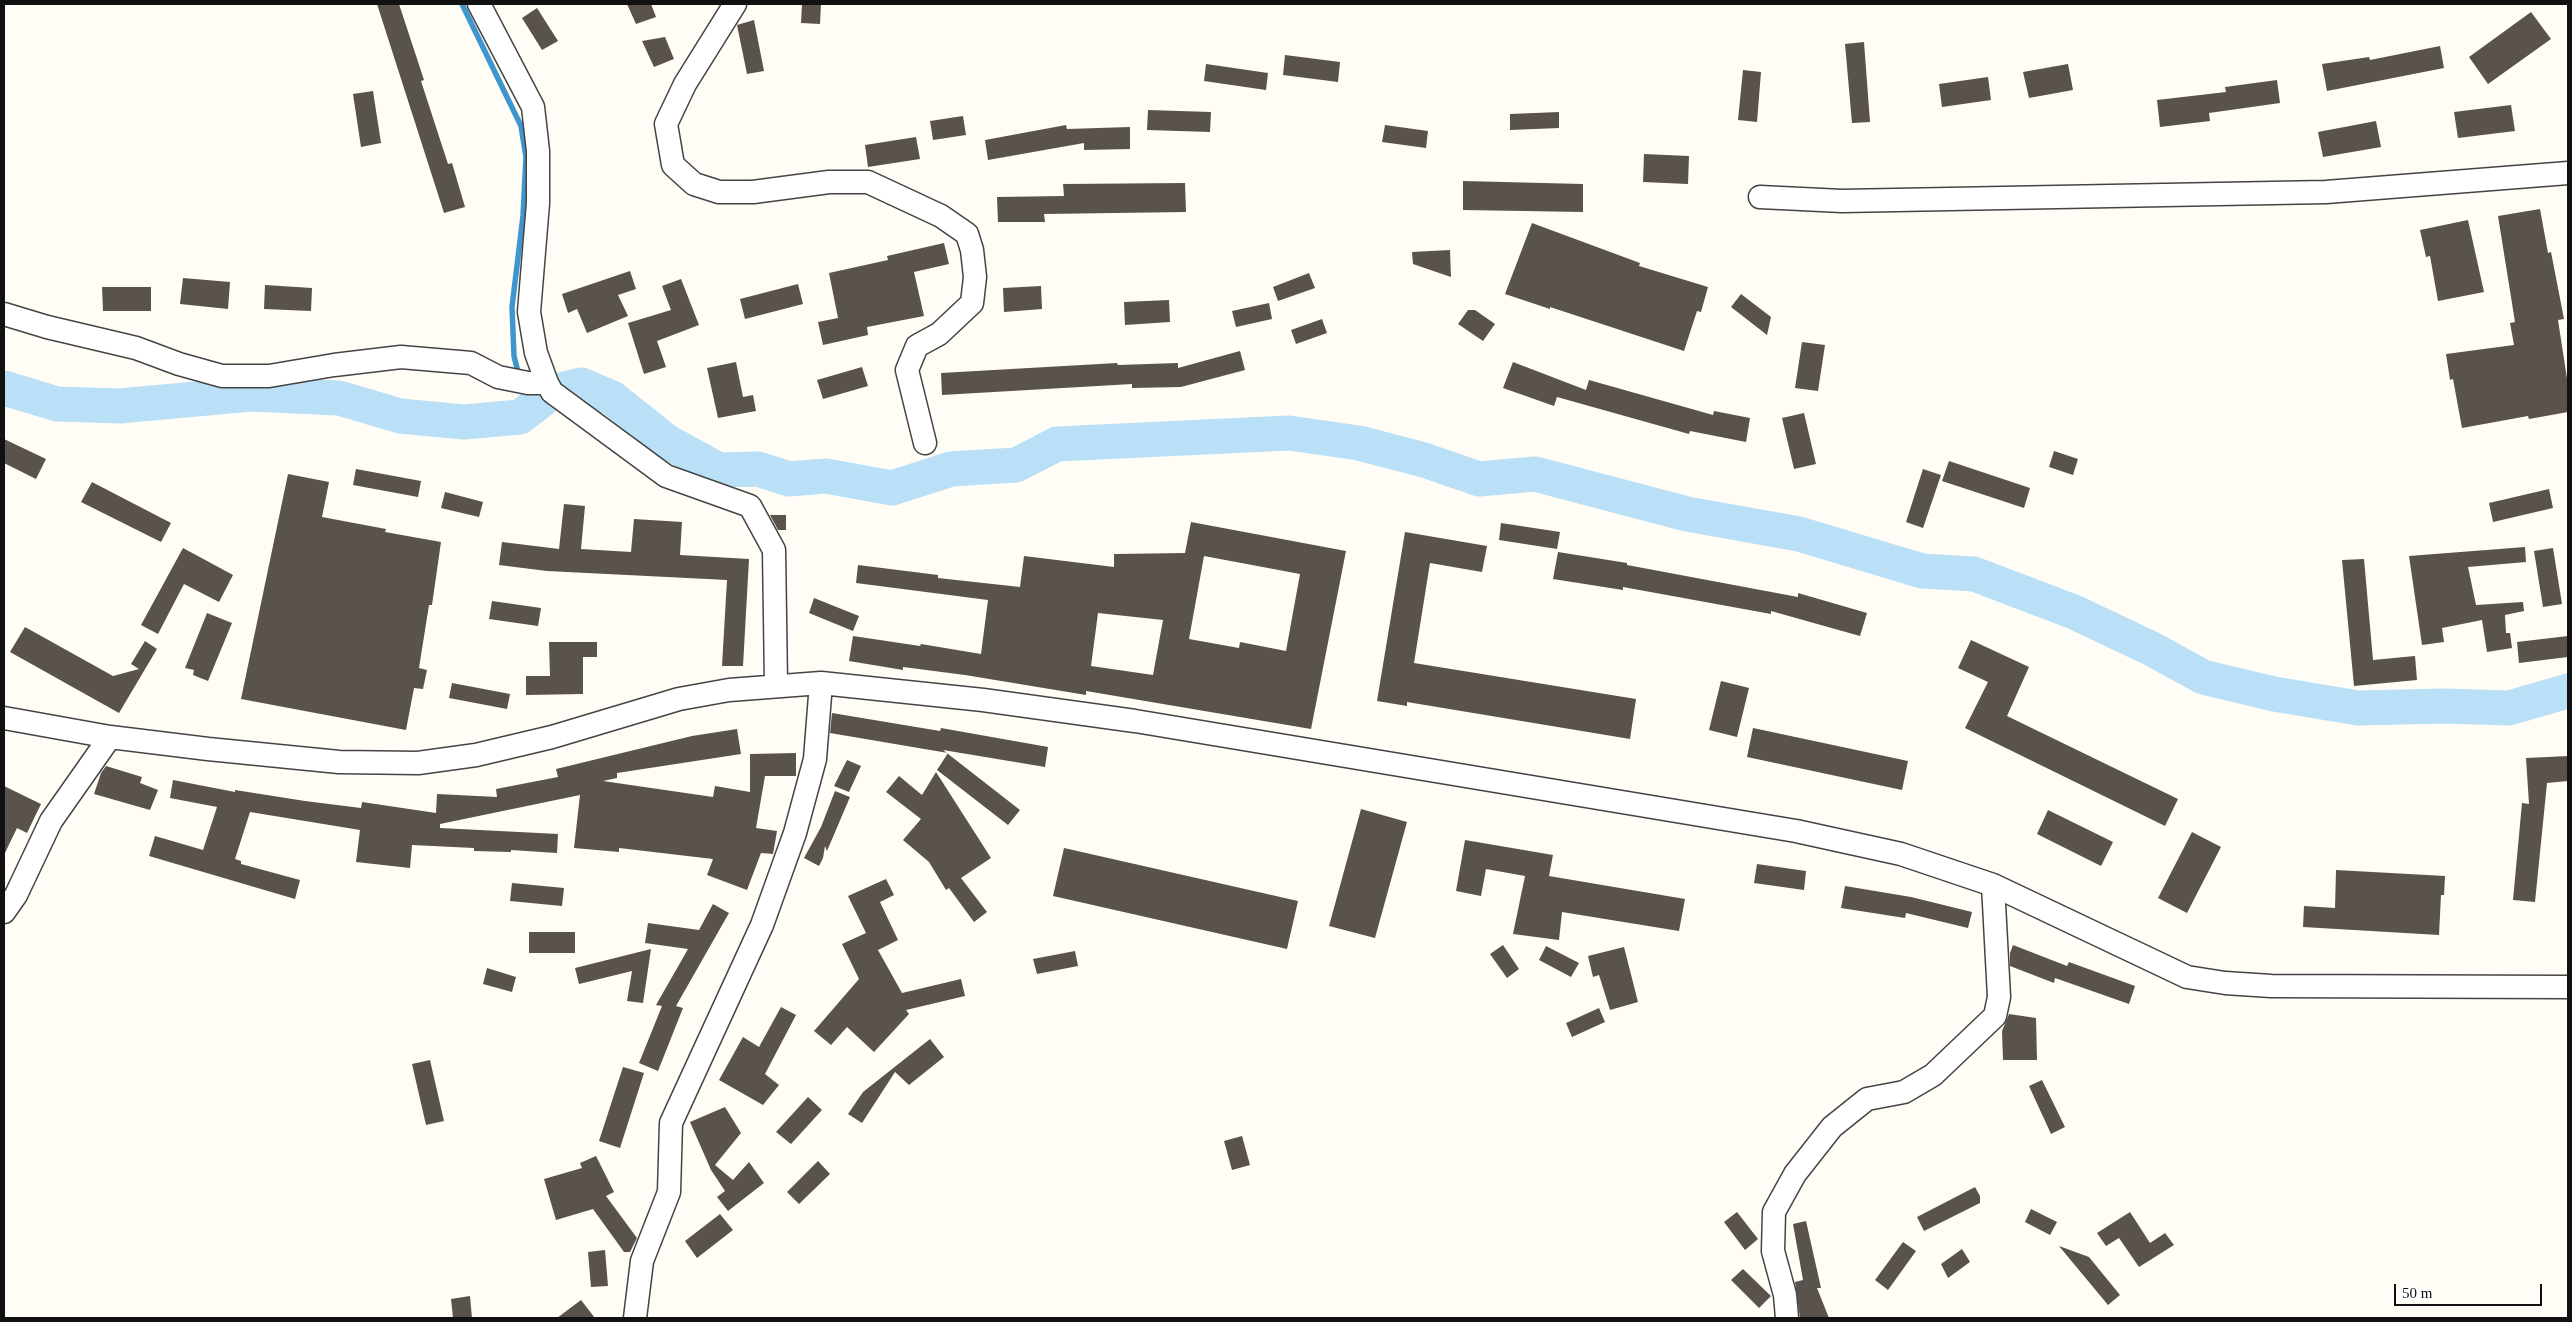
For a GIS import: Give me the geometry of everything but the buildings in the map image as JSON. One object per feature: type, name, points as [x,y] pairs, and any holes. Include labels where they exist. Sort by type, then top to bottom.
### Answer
[{"type":"street","points":[[478,4],[533,107],[538,151],[538,203],[529,312],[536,353],[547,383],[552,392],[666,476],[750,506],[774,550],[815,759],[796,833],[762,924],[671,1123],[669,1192],[642,1261],[635,1318]]},
{"type":"street","points":[[735,4],[685,84],[666,124],[672,165],[694,184],[719,192],[752,192],[829,182],[868,182],[940,216],[967,234],[972,250],[975,277],[972,303],[939,334],[917,346],[907,370],[925,444]]},
{"type":"street","points":[[1760,197],[1842,201],[2326,192],[2568,173]]},
{"type":"street","points":[[4,314],[46,327],[136,348],[179,364],[222,376],[269,376],[334,365],[401,357],[471,363],[498,377],[528,383],[547,383]]},
{"type":"street","points":[[4,718],[110,737],[208,749],[338,762],[418,763],[476,755],[543,739],[679,699],[729,690],[800,683],[983,700],[1135,721],[1796,831],[1901,854],[1993,885],[2187,977],[2225,983],[2271,986],[2568,987]]},
{"type":"street","points":[[4,912],[16,895],[52,821],[110,737]]},
{"type":"street","points":[[1787,1318],[1785,1295],[1773,1251],[1774,1212],[1795,1174],[1832,1127],[1867,1099],[1904,1092],[1933,1075],[1995,1016],[1999,998],[1993,885]]},
{"type":"waterway","points":[[462,4],[521,126],[526,157],[523,216],[512,307],[514,356],[519,376]]},
{"type":"waterway","points":[[4,388],[57,404],[119,406],[251,394],[339,398],[400,416],[464,422],[520,417],[552,392],[581,385],[612,398],[666,441],[719,470],[758,469],[789,479],[826,476],[892,488],[951,469],[1016,465],[1057,444],[1289,433],[1359,443],[1424,460],[1479,479],[1535,474],[1687,514],[1799,534],[1922,571],[1974,574],[2074,612],[2152,649],[2203,677],[2274,694],[2358,708],[2444,706],[2509,708],[2568,691]]},
{"type":"waterway","points":[[523,392],[543,399]]}]
